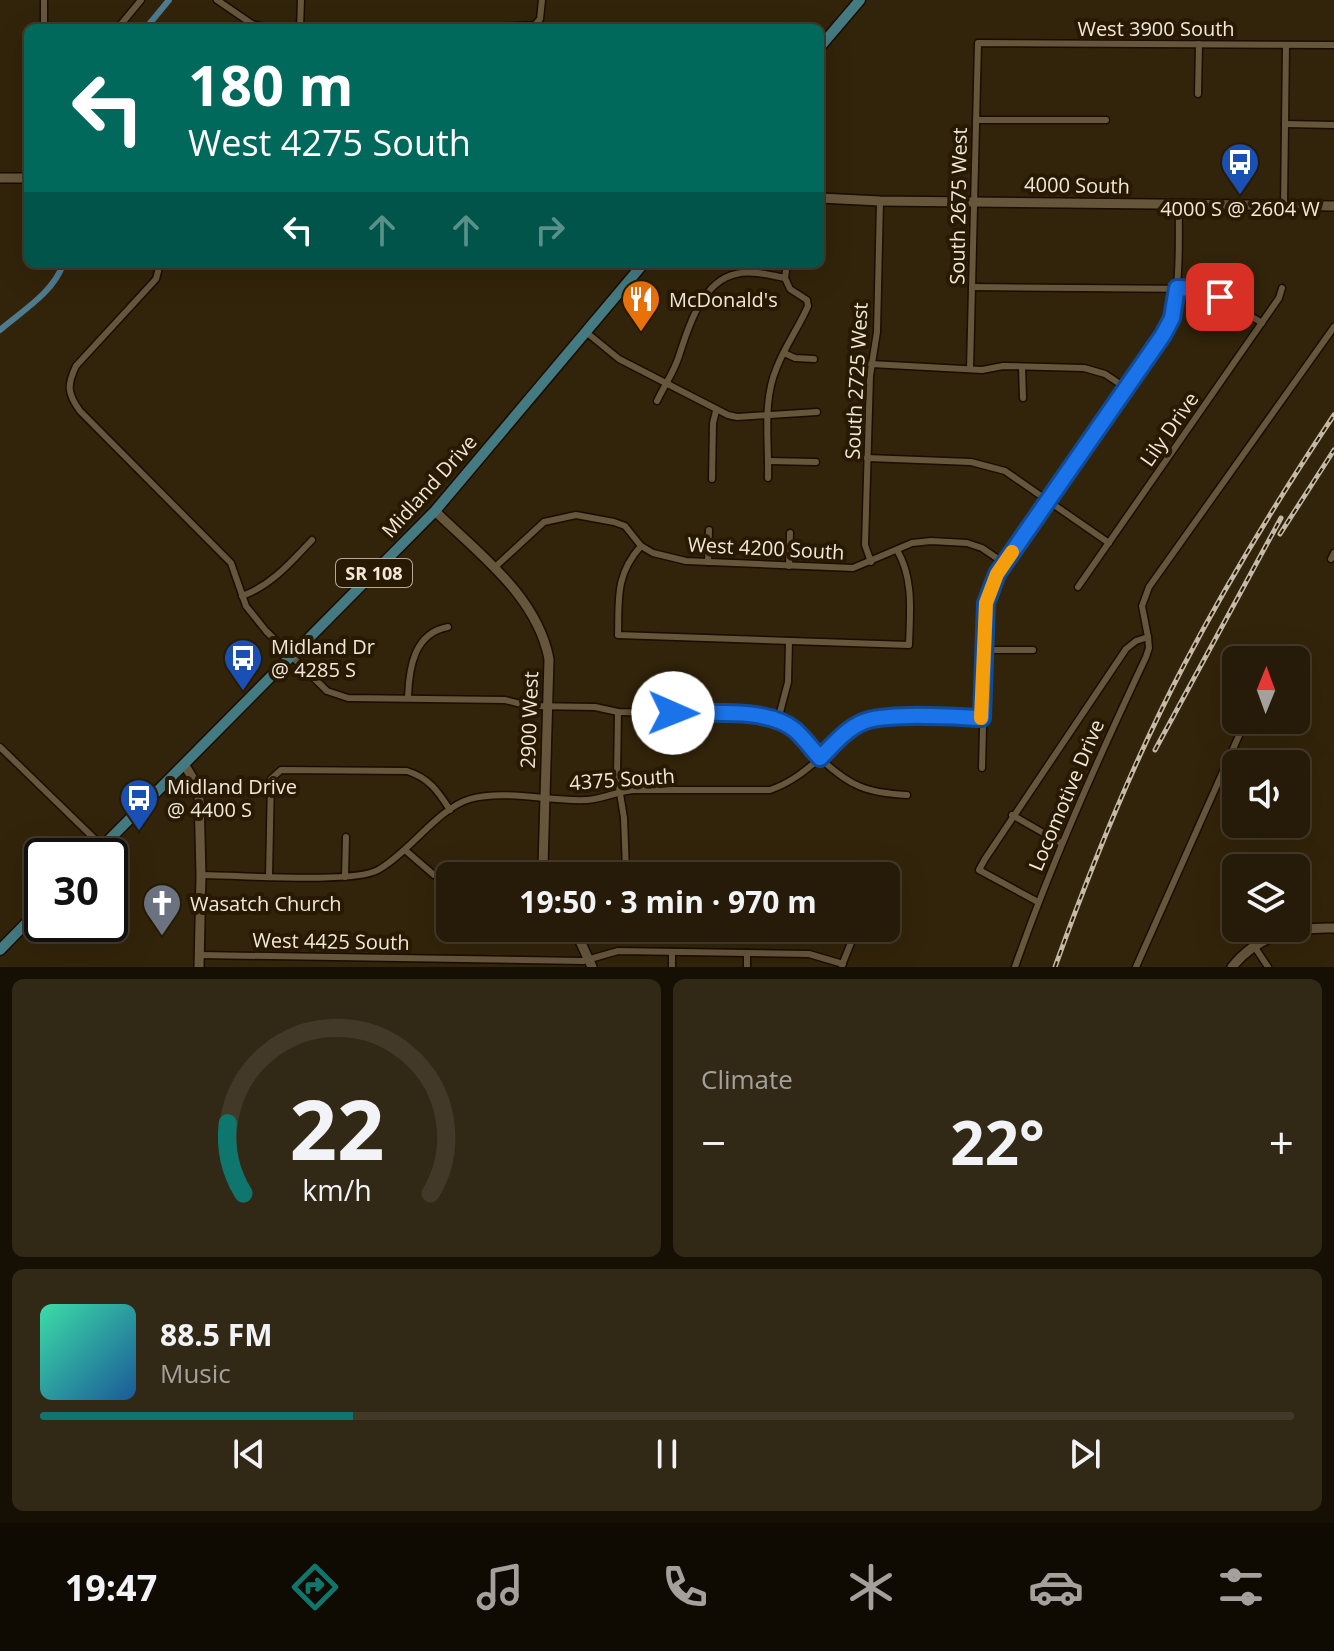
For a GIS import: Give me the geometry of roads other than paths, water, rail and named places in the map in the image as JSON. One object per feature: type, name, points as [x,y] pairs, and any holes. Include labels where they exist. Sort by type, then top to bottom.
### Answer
[{"type":"main road","points":[[824,42],[860,0]]},
{"type":"main road","name":"Midland Drive","points":[[110,838],[435,511],[640,268]]},
{"type":"main road","points":[[0,950],[24,925]]},
{"type":"street","points":[[44,0],[44,24]]},
{"type":"street","points":[[121,24],[141,0]]},
{"type":"street","points":[[217,0],[252,24]]},
{"type":"street","points":[[300,24],[301,0]]},
{"type":"street","points":[[536,24],[540,19],[542,0]]},
{"type":"street","name":"West 3900 South","points":[[978,43],[1334,45]]},
{"type":"street","name":"South 2675 West","points":[[970,369],[978,43]]},
{"type":"street","points":[[1198,94],[1199,44]]},
{"type":"street","points":[[1284,205],[1286,45]]},
{"type":"street","points":[[976,120],[1106,120]]},
{"type":"street","points":[[1285,124],[1334,125]]},
{"type":"street","points":[[0,178],[24,178]]},
{"type":"street","name":"4000 South","points":[[824,198],[1334,206]]},
{"type":"street","name":"South 2725 West","points":[[871,562],[865,545],[867,458],[871,364],[877,332],[880,201]]},
{"type":"street","points":[[982,768],[986,603],[1004,563],[1172,318],[1177,288],[1179,204]]},
{"type":"street","points":[[159,268],[156,279],[76,366],[69,382],[69,395],[80,411],[231,563],[246,606],[327,691],[348,698],[505,700],[529,706],[595,707],[618,712],[757,715],[778,720],[794,729],[838,776],[859,788],[882,794],[907,795]]},
{"type":"street","points":[[768,478],[767,413],[777,366],[808,306],[807,300],[790,289],[785,278],[786,268]]},
{"type":"street","points":[[657,401],[690,324],[713,285],[736,274],[785,278]]},
{"type":"street","points":[[972,287],[1177,288],[1209,292],[1262,323]]},
{"type":"street","name":"Lily Drive","points":[[1078,587],[1262,323],[1282,288]]},
{"type":"street","name":"Locomotive Drive","points":[[1015,967],[1061,843],[1146,657],[1148,637],[1142,614],[1149,587],[1334,327]]},
{"type":"street","points":[[586,332],[619,359],[716,411],[737,417],[817,412]]},
{"type":"street","points":[[784,353],[795,358],[814,359]]},
{"type":"street","points":[[871,364],[970,369],[1084,368],[1105,374],[1126,388]]},
{"type":"street","points":[[1022,367],[1023,398]]},
{"type":"street","points":[[712,479],[716,411]]},
{"type":"street","points":[[867,458],[971,462],[1005,471],[1109,543]]},
{"type":"street","points":[[768,461],[816,462]]},
{"type":"street","name":"2900 West","points":[[435,511],[494,568],[528,605],[539,623],[549,659],[543,862]]},
{"type":"street","points":[[494,568],[544,522],[576,515],[628,524],[641,546],[623,569],[618,635],[909,645],[910,588],[906,565],[897,550]]},
{"type":"street","points":[[708,562],[709,530]]},
{"type":"street","points":[[789,566],[790,533]]},
{"type":"street","points":[[242,596],[260,590],[273,580],[312,540]]},
{"type":"street","name":"West 4200 South","points":[[641,546],[668,559],[853,568],[912,543],[931,541],[967,543],[982,548],[1004,563]]},
{"type":"street","points":[[408,697],[409,668],[414,655],[427,636],[437,629],[448,627]]},
{"type":"street","points":[[1038,902],[979,870],[1012,815],[1126,649],[1148,637]]},
{"type":"street","points":[[778,720],[788,682],[789,641]]},
{"type":"street","points":[[984,650],[1033,650]]},
{"type":"street","points":[[618,712],[618,791],[624,818],[626,862]]},
{"type":"street","name":"4375 South","points":[[201,875],[345,877],[376,872],[450,810],[469,799],[589,800],[618,791],[770,790],[802,774],[845,733],[865,721],[982,718]]},
{"type":"street","points":[[1136,967],[1240,734]]},
{"type":"street","points":[[0,747],[94,838]]},
{"type":"street","points":[[184,764],[199,794],[199,967]]},
{"type":"street","points":[[269,876],[271,779],[281,770],[407,771],[423,776],[436,788],[450,810]]},
{"type":"street","points":[[1012,815],[1061,843]]},
{"type":"street","points":[[345,877],[346,837]]},
{"type":"street","points":[[405,850],[436,875]]},
{"type":"street","points":[[1310,929],[1334,928]]},
{"type":"street","points":[[581,942],[591,964]]},
{"type":"street","points":[[842,966],[851,942]]},
{"type":"street","points":[[1232,967],[1259,942]]},
{"type":"street","points":[[1254,946],[1268,967]]},
{"type":"street","name":"West 4425 South","points":[[200,955],[591,964],[618,951],[809,954],[842,966]]},
{"type":"street","points":[[672,952],[672,967]]},
{"type":"street","points":[[747,953],[747,967]]},
{"type":"waterway","points":[[149,24],[169,0]]},
{"type":"waterway","points":[[0,330],[45,292],[61,268]]},
{"type":"railway","points":[[1055,967],[1114,814],[1165,702],[1237,569],[1334,415]]},
{"type":"railway","points":[[1280,534],[1334,450]]},
{"type":"railway","points":[[1155,750],[1281,518]]},
{"type":"place","name":"4000 S @ 2604 W","points":[[1240,196]]},
{"type":"place","name":"McDonald's","points":[[641,333]]},
{"type":"place","name":"Midland Dr @ 4285 S","points":[[243,692]]},
{"type":"place","name":"Midland Drive @ 4400 S","points":[[139,832]]},
{"type":"place","name":"Wasatch Church","points":[[162,937]]}]
